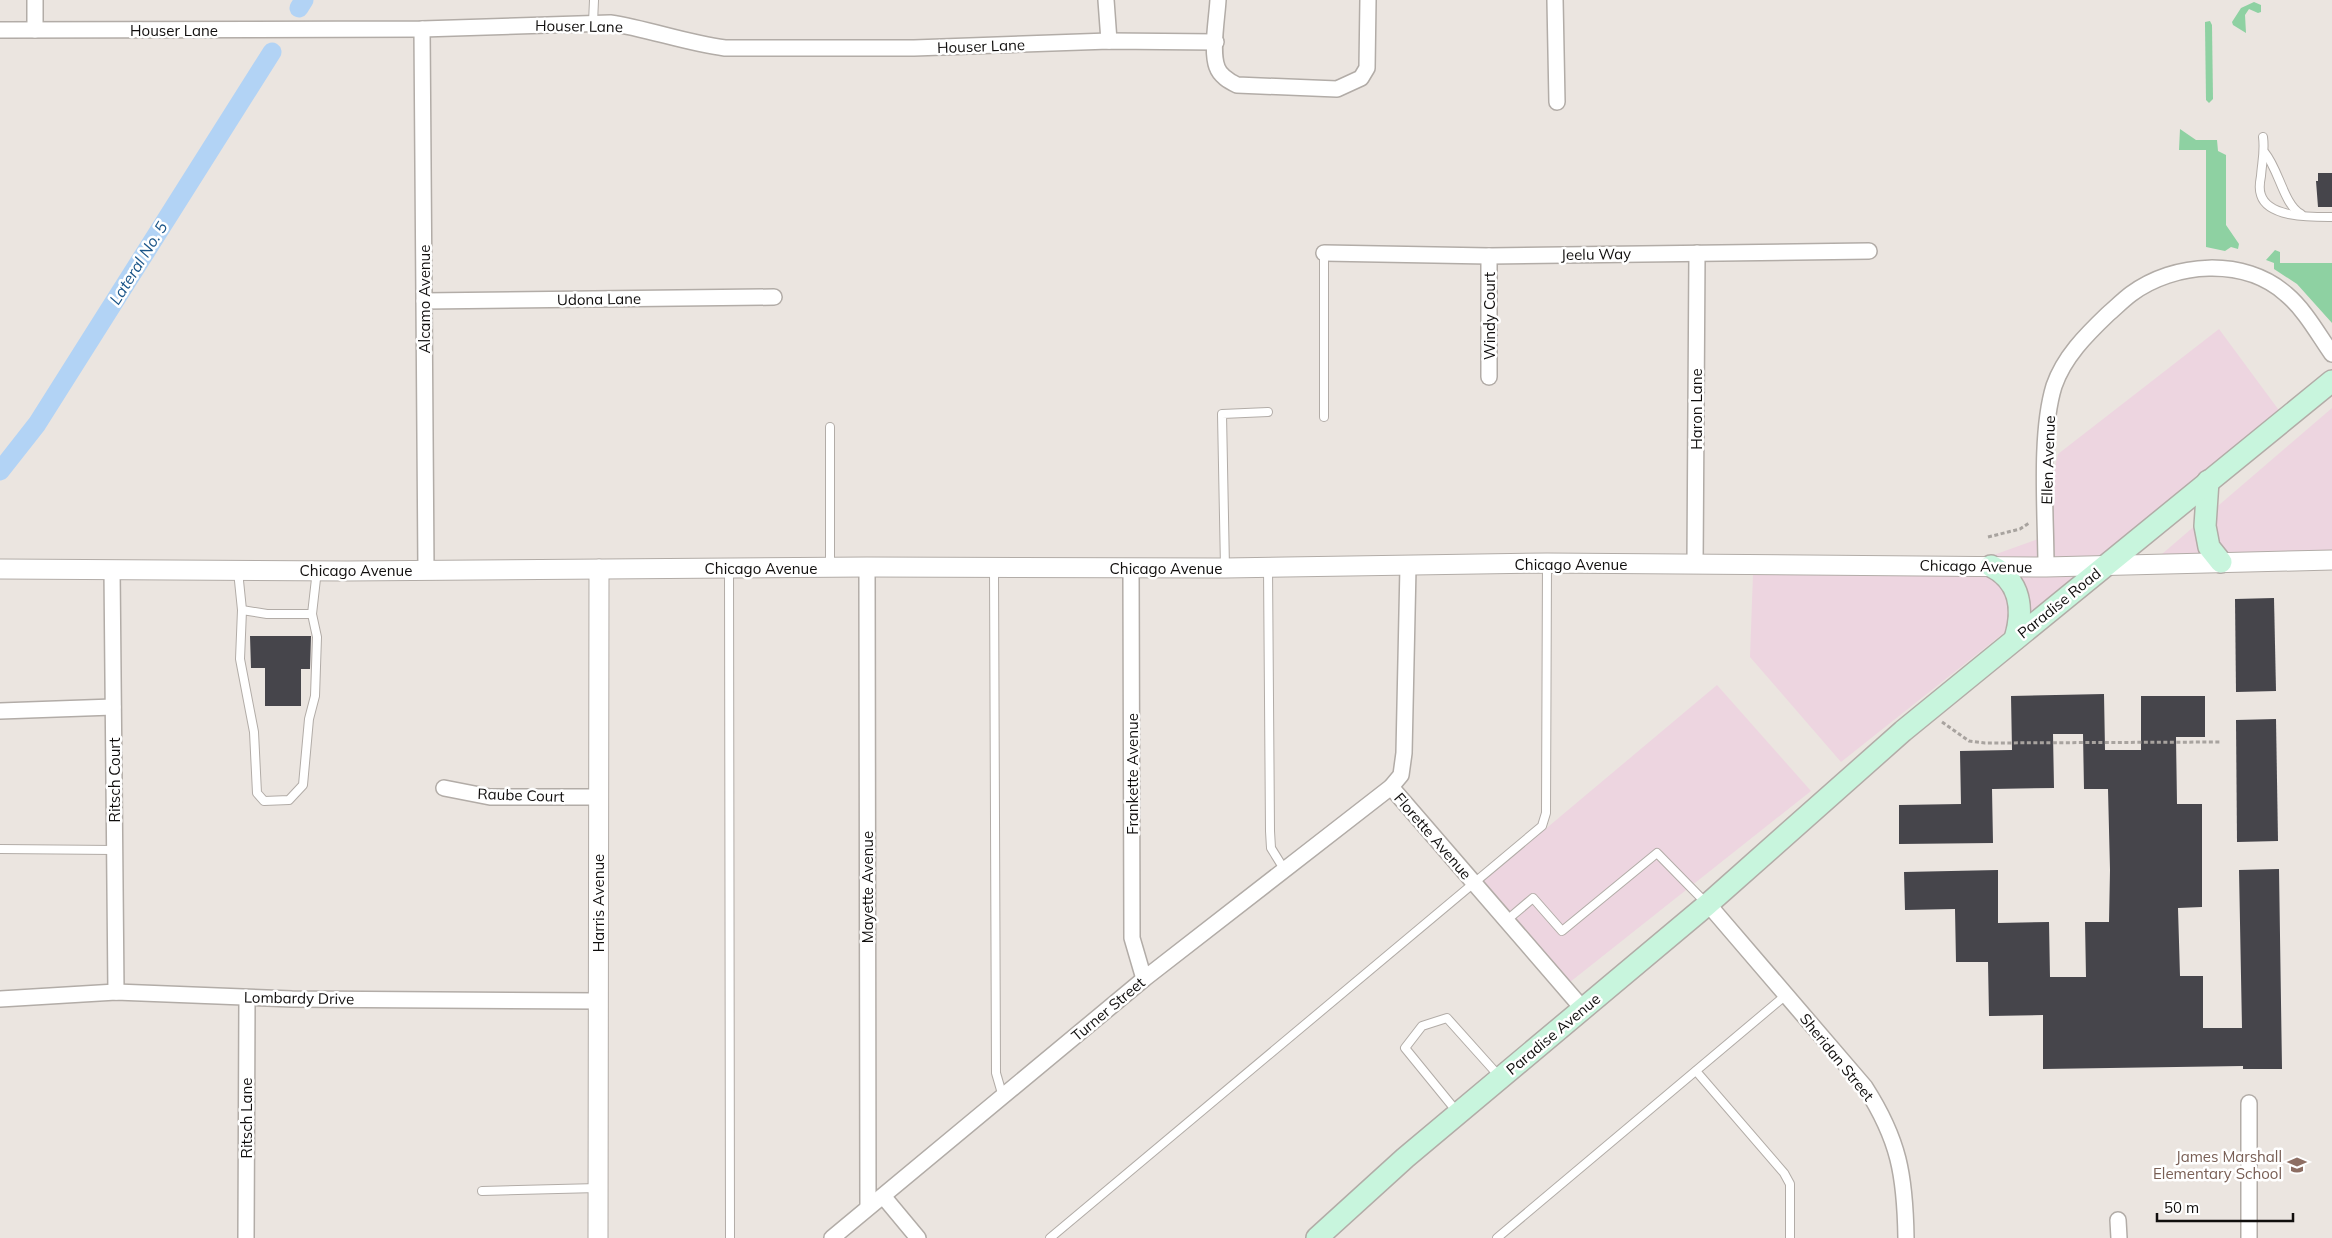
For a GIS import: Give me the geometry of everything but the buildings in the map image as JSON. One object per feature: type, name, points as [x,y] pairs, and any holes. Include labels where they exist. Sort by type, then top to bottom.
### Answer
[{"type":"main road","name":"Paradise Road","points":[[1790,830],[1927,711],[2332,381]]},
{"type":"main road","points":[[2208,481],[2205,526],[2209,547],[2221,562]]},
{"type":"main road","points":[[1991,566],[2004,573],[2016,589],[2021,619],[2015,639]]},
{"type":"main road","name":"Paradise Avenue","points":[[1317,1238],[1405,1158],[1708,904],[1790,830]]},
{"type":"street","points":[[35,0],[35,30]]},
{"type":"street","points":[[1106,0],[1108,41]]},
{"type":"street","points":[[1218,0],[1217,68],[1225,78],[1237,85],[1337,89],[1361,78],[1367,68],[1368,0]]},
{"type":"street","points":[[1555,0],[1557,102]]},
{"type":"street","name":"Houser Lane","points":[[0,30],[422,29],[593,23],[641,28],[698,45],[725,48],[914,48],[1108,41],[1216,42]]},
{"type":"street","name":"Alcamo Avenue","points":[[422,29],[426,570]]},
{"type":"street","name":"Jeelu Way","points":[[1324,254],[1489,256],[1869,251]]},
{"type":"street","name":"Haron Lane","points":[[1695,565],[1696,253]]},
{"type":"street","name":"Windy Court","points":[[1489,256],[1489,376]]},
{"type":"street","name":"Ellen Avenue","points":[[2046,567],[2046,434],[2054,386],[2065,362],[2078,345],[2131,294],[2155,280],[2180,271],[2206,268],[2227,269],[2250,274],[2272,284],[2286,294],[2301,310],[2332,354]]},
{"type":"street","name":"Udona Lane","points":[[424,301],[774,297]]},
{"type":"street","name":"Chicago Avenue","points":[[0,569],[1225,568],[1408,567],[1547,563],[2103,567],[2332,560]]},
{"type":"street","name":"Mayette Avenue","points":[[867,567],[868,1206]]},
{"type":"street","name":"Florette Avenue","points":[[1408,567],[1404,753],[1401,776],[1391,787],[1583,1008]]},
{"type":"street","name":"Frankette Avenue","points":[[1131,568],[1132,938],[1144,979]]},
{"type":"street","name":"Ritsch Court","points":[[112,569],[116,992]]},
{"type":"street","name":"Harris Avenue","points":[[598,1238],[599,569]]},
{"type":"street","points":[[0,711],[113,708]]},
{"type":"street","name":"Turner Street","points":[[832,1238],[868,1206],[1004,1097],[1144,979],[1391,787]]},
{"type":"street","name":"Raube Court","points":[[444,788],[490,797],[599,797]]},
{"type":"street","name":"Sheridan Street","points":[[1708,904],[1865,1086],[1882,1113],[1896,1145],[1902,1172],[1906,1238]]},
{"type":"street","name":"Lombardy Drive","points":[[0,999],[116,992],[247,998],[598,1001]]},
{"type":"street","name":"Ritsch Lane","points":[[246,1238],[247,998]]},
{"type":"street","points":[[2248,1103],[2249,1238]]},
{"type":"street","points":[[882,1196],[918,1238]]},
{"type":"street","points":[[2118,1220],[2118,1238]]},
{"type":"lane","points":[[593,23],[594,0]]},
{"type":"lane","points":[[2263,137],[2265,153],[2260,175],[2260,195],[2265,203],[2278,212],[2304,216],[2332,217]]},
{"type":"lane","points":[[2265,153],[2274,164],[2291,205],[2304,216]]},
{"type":"lane","points":[[1324,254],[1324,417]]},
{"type":"lane","points":[[1225,568],[1222,414],[1268,412]]},
{"type":"lane","points":[[830,427],[830,567]]},
{"type":"lane","points":[[1050,1238],[1542,826],[1546,813],[1547,563]]},
{"type":"lane","points":[[1268,567],[1270,831],[1271,848],[1284,869]]},
{"type":"lane","points":[[729,568],[730,1238]]},
{"type":"lane","points":[[994,568],[996,1073],[1004,1097]]},
{"type":"lane","points":[[238,570],[242,610],[240,659],[254,732],[257,793],[264,802],[289,800],[303,786],[309,719],[315,696],[317,637],[312,614],[317,570]]},
{"type":"lane","points":[[242,610],[267,614],[312,614]]},
{"type":"lane","points":[[0,849],[114,850]]},
{"type":"lane","points":[[1507,920],[1533,898],[1562,931],[1657,853],[1708,904]]},
{"type":"lane","points":[[1497,1238],[1786,995]]},
{"type":"lane","points":[[1458,1113],[1405,1048],[1422,1026],[1447,1018],[1501,1078]]},
{"type":"lane","points":[[1696,1071],[1784,1173],[1790,1184],[1790,1238]]},
{"type":"lane","points":[[482,1191],[598,1188]]},
{"type":"path","points":[[1927,711],[1969,741],[1985,744],[2220,742]]},
{"type":"shaded area","points":[[2219,329],[2281,413],[1841,762],[1750,657],[1753,574],[1935,576],[2038,539],[2058,454]]},
{"type":"shaded area","points":[[2332,408],[2332,553],[2162,554]]},
{"type":"shaded area","points":[[1717,685],[1811,791],[1560,990],[1474,889]]},
{"type":"green space","points":[[2254,2],[2261,5],[2261,12],[2258,13],[2249,9],[2245,15],[2246,33],[2233,25],[2232,22],[2241,8]]},
{"type":"green space","points":[[2210,21],[2212,25],[2213,99],[2209,103],[2206,100],[2205,22]]},
{"type":"green space","points":[[2180,129],[2196,140],[2217,140],[2218,151],[2226,155],[2226,225],[2239,244],[2238,249],[2231,247],[2225,251],[2206,247],[2206,150],[2179,150]]},
{"type":"green space","points":[[2275,250],[2280,252],[2280,263],[2332,263],[2332,323],[2297,284],[2274,269],[2274,263],[2266,260]]},
{"type":"waterway","name":"Lateral No. 5","points":[[299,8],[304,0]]},
{"type":"waterway","name":"Lateral No. 5","points":[[0,471],[37,424],[272,52]]},
{"type":"place","name":"James Marshall Elementary School","points":[[2297,1165]]}]
